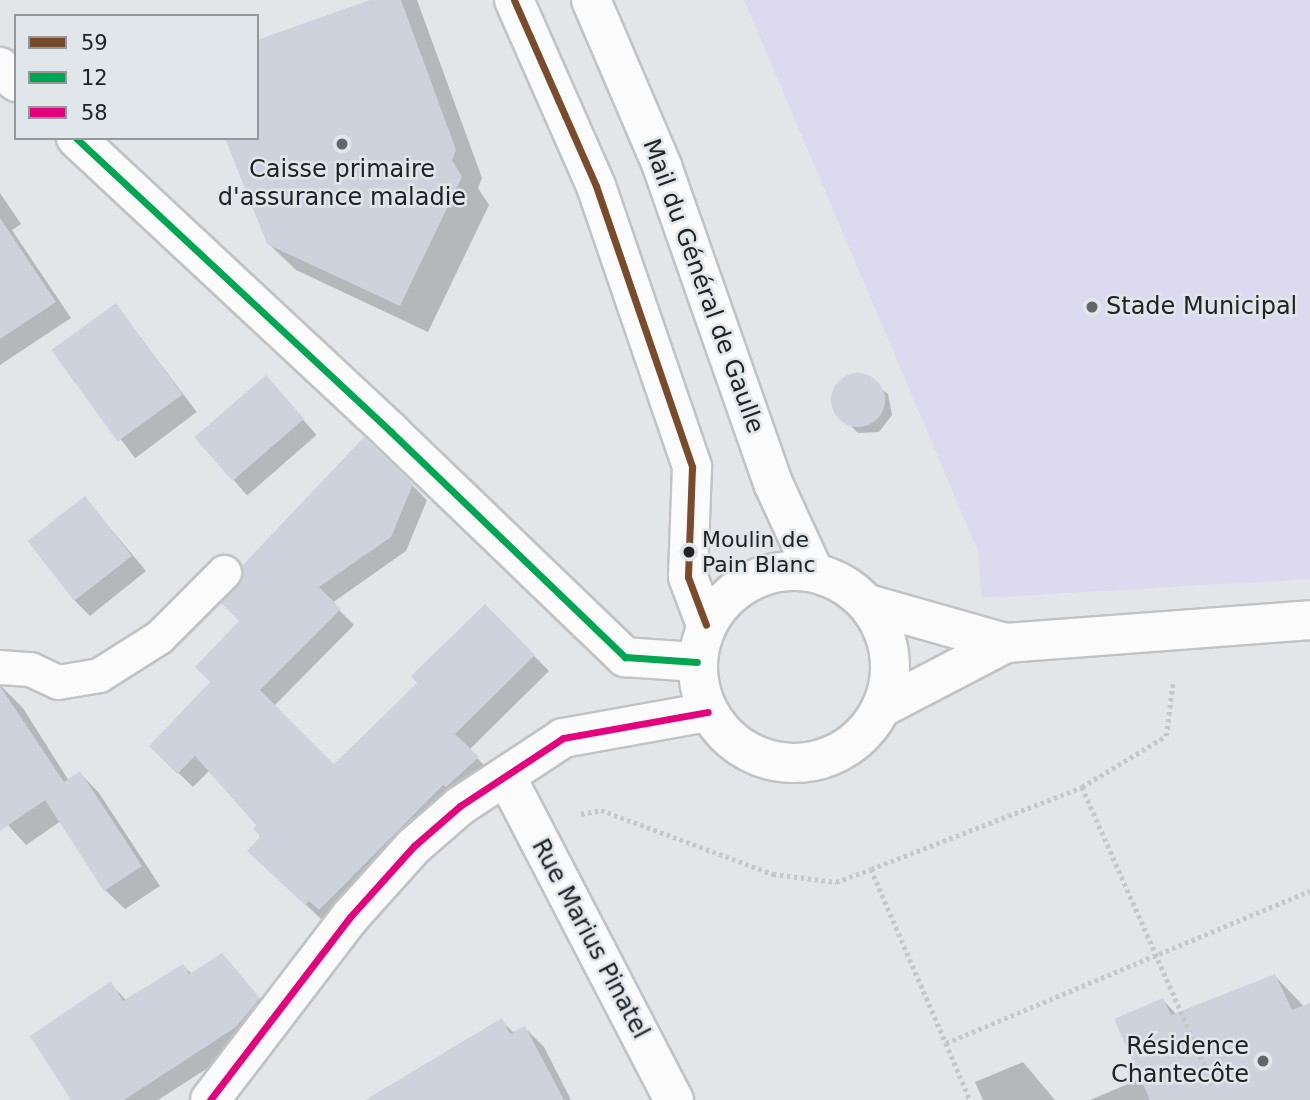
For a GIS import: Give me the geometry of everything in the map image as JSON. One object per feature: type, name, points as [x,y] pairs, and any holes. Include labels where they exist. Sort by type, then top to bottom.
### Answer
[{"type":"street","points":[[514,0],[596,186],[692,467],[688,577],[706,625]]},
{"type":"street","name":"Mail du Général de Gaulle","points":[[591,0],[662,166],[773,482],[814,572]]},
{"type":"street","points":[[0,67],[14,80]]},
{"type":"street","points":[[78,140],[391,432],[625,657],[697,662]]},
{"type":"street","points":[[782,570],[814,572],[835,578],[868,604],[883,628],[890,655],[889,682],[881,709],[864,733],[840,752],[811,763],[781,763],[751,754],[727,737],[708,712],[697,662],[706,625],[724,599],[751,580],[782,570]]},
{"type":"street","points":[[868,604],[1006,643],[1310,620]]},
{"type":"street","points":[[881,709],[1006,643]]},
{"type":"street","points":[[210,1100],[350,918],[414,846],[460,806],[507,778],[563,738],[708,712]]},
{"type":"street","name":"Rue Marius Pinatel","points":[[507,778],[674,1100]]},
{"type":"lane","points":[[0,667],[30,669],[58,682],[99,675],[159,637],[224,572]]},
{"type":"path","points":[[529,823],[601,810],[773,874],[836,881],[1082,787],[1166,736],[1180,629]]},
{"type":"path","points":[[1082,787],[1213,1084]]},
{"type":"path","points":[[871,869],[970,1100]]},
{"type":"path","points":[[946,1043],[1310,891]]},
{"type":"shaded area","name":"Stade Municipal","points":[[744,0],[1310,0],[1310,579],[982,598],[977,549]]},
{"type":"building","name":"Caisse primaire d'assurance maladie","points":[[370,0],[401,0],[456,150],[452,160],[462,177],[400,306],[267,244],[226,140],[259,140],[259,39]]},
{"type":"building","points":[[0,218],[56,302],[0,339]]},
{"type":"building","points":[[116,303],[182,394],[118,441],[51,350]]},
{"type":"building","points":[[858,373],[877,381],[885,400],[877,419],[858,427],[839,419],[831,400],[839,381]]},
{"type":"building","points":[[266,375],[304,419],[232,481],[194,437]]},
{"type":"building","points":[[364,437],[413,484],[391,537],[319,587],[341,609],[260,690],[334,764],[417,683],[411,676],[485,604],[535,655],[455,734],[479,757],[446,787],[443,785],[319,910],[309,901],[305,905],[247,851],[261,836],[253,829],[256,825],[195,756],[177,774],[149,746],[210,682],[195,667],[239,621],[221,603],[242,578],[242,566]]},
{"type":"building","points":[[85,496],[132,556],[74,601],[27,541]]},
{"type":"building","points":[[0,686],[64,782],[80,771],[142,866],[104,891],[45,800],[0,831]]},
{"type":"building","points":[[222,953],[260,998],[236,1027],[124,1100],[71,1100],[30,1036],[111,981],[123,1001],[183,964],[189,974]]},
{"type":"building","points":[[1275,974],[1292,1010],[1310,1003],[1310,1100],[1150,1100],[1114,1019],[1163,998],[1171,1015]]},
{"type":"building","points":[[502,1018],[510,1034],[525,1026],[564,1100],[365,1100]]},
{"type":"transit line","name":"59","points":[[514,0],[596,186],[692,467],[688,577],[706,625]]},
{"type":"transit line","name":"12","points":[[78,140],[391,432],[625,657],[697,662]]},
{"type":"transit line","name":"58","points":[[210,1100],[350,917],[414,846],[460,806],[563,738],[708,712]]},
{"type":"place","name":"Caisse primaire d'assurance maladie","points":[[342,144]]},
{"type":"place","name":"Stade Municipal","points":[[1092,307]]},
{"type":"place","name":"Moulin de Pain Blanc","points":[[689,552]]},
{"type":"place","name":"Résidence Chantecôte","points":[[1263,1061]]}]
